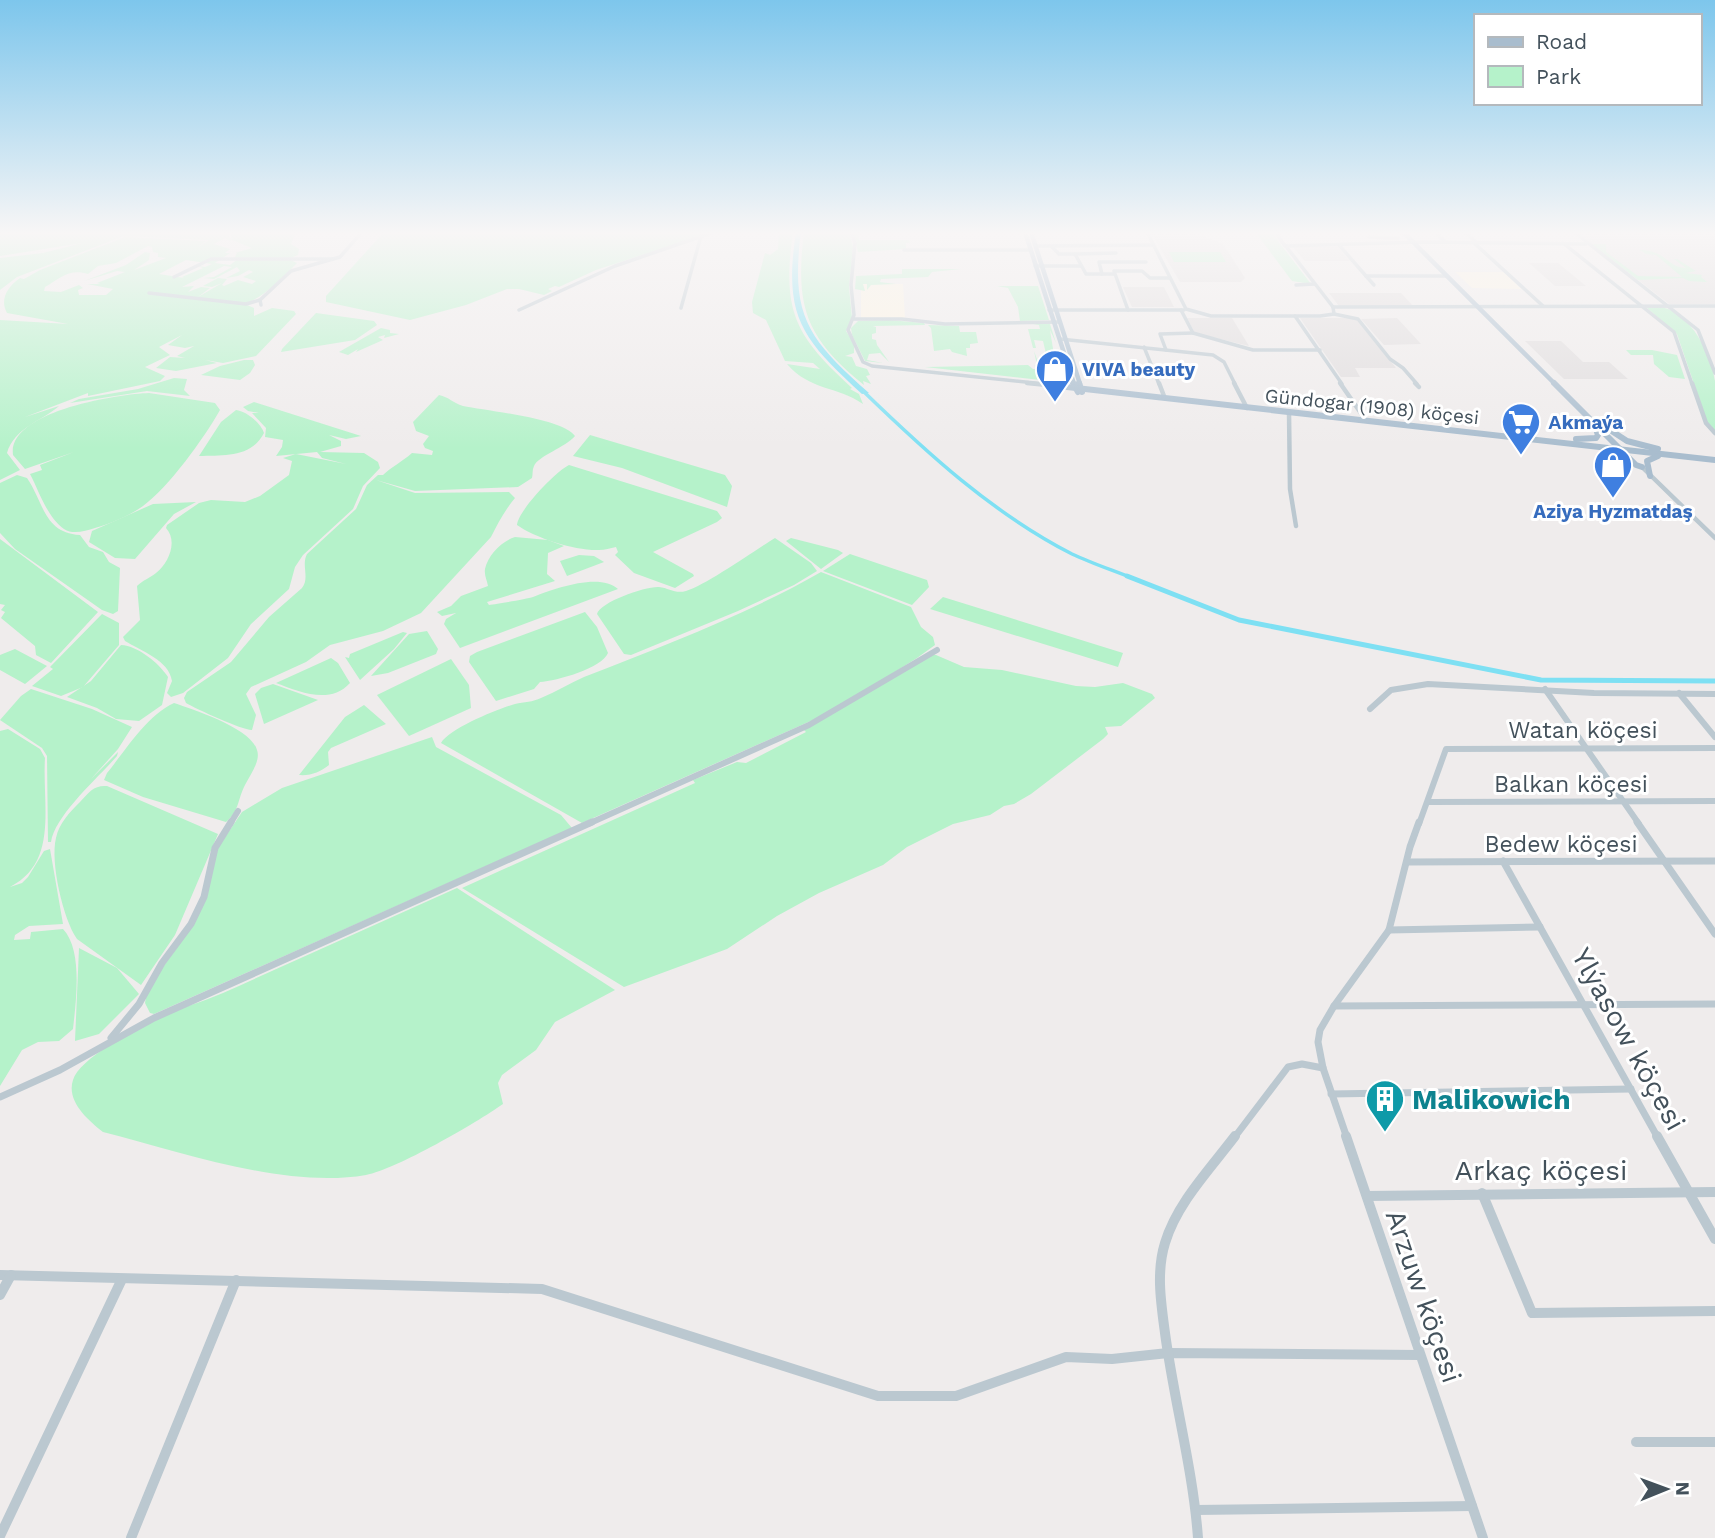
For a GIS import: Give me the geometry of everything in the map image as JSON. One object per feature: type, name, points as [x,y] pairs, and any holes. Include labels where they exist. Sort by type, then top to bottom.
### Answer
[{"type":"main road","points":[[1050,304],[1053,310]]},
{"type":"main road","points":[[1051,304],[1059,339],[1076,388]]},
{"type":"main road","points":[[1477,304],[1481,307]]},
{"type":"main road","points":[[1478,304],[1639,466]]},
{"type":"main road","points":[[1056,322],[1066,339],[1076,388]]},
{"type":"main road","name":"Gündogar (1908) köçesi","points":[[1076,388],[1365,420]]},
{"type":"main road","name":"Gündogar (1908) köçesi","points":[[1076,388],[1715,459]]},
{"type":"main road","points":[[1559,441],[1595,438],[1598,435],[1598,424]]},
{"type":"main road","points":[[1598,424],[1632,443],[1676,454]]},
{"type":"main road","points":[[1559,441],[1606,452],[1639,466]]},
{"type":"main road","points":[[1650,476],[1646,463],[1648,459],[1676,454]]},
{"type":"street","points":[[519,310],[530,304]]},
{"type":"street","points":[[681,308],[682,304]]},
{"type":"street","points":[[853,304],[854,319],[902,319],[945,324],[1056,322]]},
{"type":"street","points":[[1126,304],[1128,310]]},
{"type":"street","points":[[1181,304],[1193,333]]},
{"type":"street","points":[[1330,304],[1334,314]]},
{"type":"street","points":[[1640,304],[1676,335],[1706,423],[1715,433]]},
{"type":"street","points":[[1665,304],[1699,331],[1715,373]]},
{"type":"street","points":[[1333,307],[1715,306]]},
{"type":"street","points":[[1053,310],[1184,310],[1211,316],[1334,314],[1358,319],[1390,359],[1403,368],[1419,387]]},
{"type":"street","points":[[1294,316],[1320,350],[1365,420]]},
{"type":"street","name":"Gündogar (1908) köçesi","points":[[854,319],[849,333],[856,344],[859,359],[872,366],[1076,388]]},
{"type":"street","points":[[1166,349],[1160,334],[1193,333],[1253,350],[1320,350]]},
{"type":"street","points":[[1059,339],[1213,355],[1223,360],[1247,407]]},
{"type":"street","points":[[1144,347],[1164,396]]},
{"type":"street","points":[[1289,412],[1290,489],[1296,526]]},
{"type":"street","points":[[1639,466],[1715,538]]},
{"type":"street","points":[[0,1097],[60,1070],[155,1017],[809,725],[937,650]]},
{"type":"street","points":[[1370,709],[1386,692],[1408,685],[1465,684],[1545,690],[1715,694]]},
{"type":"street","points":[[1545,690],[1714,930]]},
{"type":"street","points":[[1679,694],[1715,737]]},
{"type":"street","name":"Watan köçesi","points":[[1428,802],[1444,754],[1451,748],[1715,748]]},
{"type":"street","name":"Balkan köçesi","points":[[1428,802],[1715,801]]},
{"type":"street","points":[[1428,802],[1424,806],[1389,930],[1540,927]]},
{"type":"street","points":[[105,1044],[130,1016],[162,963],[191,924],[204,897],[215,848],[238,811]]},
{"type":"street","name":"Ylýasow köçesi","points":[[1503,861],[1715,1239]]},
{"type":"street","name":"Bedew köçesi","points":[[1407,862],[1715,861]]},
{"type":"street","name":"Arzuw köçesi","points":[[1389,930],[1334,1006],[1320,1030],[1318,1042],[1331,1094],[1483,1538]]},
{"type":"street","points":[[1334,1006],[1715,1004]]},
{"type":"street","points":[[1198,1538],[1196,1510],[1168,1353],[1161,1299],[1160,1264],[1176,1217],[1288,1067],[1302,1065],[1323,1068]]},
{"type":"street","points":[[1331,1094],[1631,1089]]},
{"type":"street","name":"Arkaç köçesi","points":[[1367,1196],[1715,1192]]},
{"type":"street","points":[[1482,1193],[1532,1313],[1715,1311]]},
{"type":"street","points":[[0,1295],[5,1275],[542,1289],[886,1397],[956,1396],[1066,1357],[1112,1359],[1168,1353],[1420,1355]]},
{"type":"street","points":[[0,1535],[122,1279]]},
{"type":"street","points":[[131,1538],[236,1280]]},
{"type":"street","points":[[1636,1442],[1715,1442]]},
{"type":"street","points":[[1196,1510],[1472,1506]]},
{"type":"shaded area","points":[[861,304],[904,304],[905,318],[861,318]]},
{"type":"shaded area","points":[[1131,304],[1172,304],[1174,307],[1132,307]]},
{"type":"shaded area","points":[[1337,304],[1411,304],[1413,306],[1339,306]]},
{"type":"shaded area","points":[[1187,318],[1232,318],[1249,346],[1195,333]]},
{"type":"shaded area","points":[[1300,318],[1357,318],[1396,368],[1355,368],[1360,377],[1341,377]]},
{"type":"shaded area","points":[[1397,318],[1421,344],[1384,345],[1361,319]]},
{"type":"shaded area","points":[[1525,341],[1561,341],[1583,362],[1609,362],[1628,379],[1564,379]]},
{"type":"green space","points":[[4,304],[245,304],[254,308],[254,316],[272,308],[294,311],[296,314],[256,356],[223,363],[205,360],[217,363],[176,371],[156,368],[170,357],[185,358],[177,356],[194,346],[185,348],[168,345],[182,335],[159,347],[170,355],[145,367],[165,376],[160,381],[88,396],[88,393],[25,417],[59,406],[16,437],[7,453],[20,470],[0,480],[0,320],[68,324],[7,313]]},
{"type":"green space","points":[[334,304],[469,304],[410,320]]},
{"type":"green space","points":[[752,304],[792,304],[805,336],[852,388],[850,389],[859,394],[863,404],[796,373],[787,364],[820,369],[813,363],[785,361],[766,320],[753,313]]},
{"type":"green space","points":[[804,304],[851,304],[852,318],[846,331],[854,344],[854,353],[845,356],[852,357],[856,366],[867,369],[870,375],[866,376],[871,384],[863,381],[864,385],[844,368],[828,351],[808,318]]},
{"type":"green space","points":[[1016,304],[1044,304],[1049,320],[1020,321]]},
{"type":"green space","points":[[1657,307],[1679,315],[1704,346],[1715,381],[1715,432],[1707,422],[1677,334],[1647,308]]},
{"type":"green space","points":[[316,313],[374,321],[377,325],[355,340],[281,352]]},
{"type":"green space","points":[[889,320],[925,325],[873,326],[876,327],[876,333],[872,334],[872,339],[876,340],[889,362],[880,353],[869,354],[867,360],[883,363],[865,361],[851,328],[858,321]]},
{"type":"green space","points":[[1027,323],[1050,324],[1056,343],[1050,330],[1054,355],[1061,362],[1067,378],[1063,371],[1064,380],[1058,382],[925,367],[1028,365],[1033,369],[1049,369],[1034,366],[1037,365],[1034,351],[1038,362],[1048,362],[1043,341],[1034,340],[1036,348],[1033,348],[1028,329],[1040,329],[1039,325]]},
{"type":"green space","points":[[928,325],[959,326],[960,332],[976,332],[978,343],[970,344],[970,348],[966,348],[967,356],[950,349],[934,351],[931,328]]},
{"type":"green space","points":[[381,328],[399,334],[378,337],[383,340],[348,355],[339,352]]},
{"type":"green space","points":[[1626,350],[1652,350],[1677,355],[1685,379],[1669,377],[1654,364],[1653,355],[1631,355]]},
{"type":"green space","points":[[253,360],[255,365],[250,373],[240,380],[201,375],[220,366]]},
{"type":"green space","points":[[174,378],[187,379],[184,390],[190,396],[147,391],[70,403],[79,399],[138,389]]},
{"type":"green space","points":[[149,393],[215,403],[220,410],[185,461],[164,487],[143,506],[120,519],[91,529],[75,532],[64,529],[48,511],[30,474],[42,470],[40,465],[74,452],[25,469],[13,455],[16,440],[28,427],[45,416],[91,401]]},
{"type":"green space","points":[[439,395],[463,406],[555,424],[575,436],[537,462],[532,478],[518,487],[415,491],[376,480],[415,493],[509,492],[515,498],[491,537],[421,613],[383,631],[330,645],[306,662],[251,687],[246,694],[256,715],[252,730],[186,703],[184,698],[187,692],[231,662],[269,617],[302,588],[307,554],[356,509],[367,485],[412,453],[432,455],[433,451],[425,448],[423,444],[429,436],[416,431],[413,422]]},
{"type":"green space","points":[[254,402],[361,436],[346,439],[329,435],[341,441],[341,446],[320,452],[364,453],[378,462],[380,468],[363,486],[353,509],[303,555],[295,567],[289,589],[251,624],[228,658],[183,693],[171,697],[167,693],[172,681],[166,667],[125,641],[123,637],[140,620],[137,586],[156,573],[168,558],[172,545],[167,525],[199,503],[211,500],[245,502],[260,496],[289,475],[292,461],[283,458],[296,454],[276,456],[283,440],[265,437],[266,428],[252,413],[259,413],[243,407]],"holes":[[[317,452],[322,458],[346,464],[296,454]]]},
{"type":"green space","points":[[236,410],[248,415],[260,425],[264,433],[258,441],[244,451],[199,456],[221,422]]},
{"type":"green space","points":[[590,435],[725,475],[732,486],[727,507],[622,468],[573,456]]},
{"type":"green space","points":[[569,465],[717,511],[722,518],[717,522],[653,552],[694,576],[675,588],[634,573],[615,555],[618,552],[616,547],[590,550],[568,546],[534,535],[517,525],[538,492]]},
{"type":"green space","points":[[17,475],[27,478],[52,523],[68,533],[80,535],[89,547],[103,552],[109,562],[120,568],[118,611],[113,614],[102,610],[15,549],[0,533],[0,483]]},
{"type":"green space","points":[[196,502],[174,514],[135,559],[115,558],[89,542],[92,531],[153,504]]},
{"type":"green space","points":[[515,537],[548,540],[564,546],[548,553],[547,574],[555,581],[487,602],[489,605],[530,598],[564,586],[588,582],[610,584],[618,589],[460,648],[444,624],[446,619],[456,613],[442,616],[437,612],[451,606],[461,596],[488,586],[485,571],[489,559],[501,545]]},
{"type":"green space","points":[[775,538],[811,563],[817,571],[794,585],[738,611],[631,655],[624,654],[597,614],[600,609],[615,600],[644,589],[659,587],[682,592],[695,588]]},
{"type":"green space","points":[[791,538],[843,553],[821,569],[786,541]]},
{"type":"green space","points":[[0,539],[98,612],[51,663],[36,655],[35,646],[1,618],[5,612],[1,610],[5,605],[0,604]]},
{"type":"green space","points":[[850,554],[927,580],[929,587],[912,605],[823,571]]},
{"type":"green space","points":[[579,555],[594,556],[604,562],[567,576],[560,561]]},
{"type":"green space","points":[[821,572],[911,607],[921,627],[933,637],[935,645],[833,711],[582,823],[441,743],[454,731],[475,720],[515,704],[538,699],[584,677],[706,628],[765,602]]},
{"type":"green space","points":[[943,597],[1123,653],[1118,667],[930,609]]},
{"type":"green space","points":[[585,612],[597,627],[608,653],[604,659],[588,669],[540,682],[534,689],[496,701],[469,662],[470,656],[477,652]]},
{"type":"green space","points":[[102,614],[119,623],[119,645],[83,687],[61,696],[32,686],[53,669],[50,667]]},
{"type":"green space","points":[[427,631],[438,649],[436,654],[388,673],[371,676],[409,634]]},
{"type":"green space","points":[[403,632],[407,633],[394,649],[360,680],[345,657],[349,658],[350,654]]},
{"type":"green space","points":[[121,645],[134,648],[148,656],[168,677],[162,705],[139,721],[116,719],[97,708],[67,697],[91,681]]},
{"type":"green space","points":[[15,649],[47,666],[25,684],[0,670],[0,655]]},
{"type":"green space","points":[[930,655],[964,667],[1002,670],[1076,686],[1095,687],[1123,683],[1152,694],[1155,698],[1121,726],[1105,727],[1108,734],[1103,739],[1014,804],[1004,806],[990,815],[953,824],[907,847],[883,865],[819,893],[777,916],[727,949],[624,987],[462,888],[695,783],[693,780],[737,762],[746,763],[806,732],[804,730]]},
{"type":"green space","points":[[331,658],[338,663],[350,683],[342,690],[333,694],[314,695],[276,683]]},
{"type":"green space","points":[[451,659],[469,685],[471,708],[409,736],[377,695]]},
{"type":"green space","points":[[273,684],[318,700],[264,724],[255,694],[261,688]]},
{"type":"green space","points":[[31,689],[92,709],[132,727],[118,749],[91,779],[118,752],[117,756],[60,820],[51,842],[48,842],[47,756],[42,748],[0,720],[21,696]]},
{"type":"green space","points":[[174,703],[233,727],[253,742],[257,750],[258,759],[236,809],[226,822],[143,797],[104,780],[129,744],[154,716]]},
{"type":"green space","points":[[364,705],[386,724],[331,748],[328,752],[329,765],[322,770],[299,775],[345,717]]},
{"type":"green space","points":[[8,729],[40,749],[45,758],[46,813],[42,848],[36,863],[10,887],[22,883],[28,877],[44,851],[50,849],[63,924],[29,926],[15,935],[14,940],[30,939],[31,932],[63,929],[73,950],[77,976],[73,1029],[59,1041],[38,1042],[22,1050],[0,1086],[0,731]]},
{"type":"green space","points":[[432,737],[436,747],[561,815],[572,828],[154,1014],[150,1013],[145,1003],[146,997],[158,974],[192,926],[217,849],[242,812],[282,788]]},
{"type":"green space","points":[[107,786],[218,834],[175,935],[141,985],[77,939],[67,918],[56,875],[55,848],[57,833],[62,823],[92,790]]},
{"type":"green space","points":[[457,888],[615,990],[555,1022],[536,1050],[502,1075],[498,1083],[503,1104],[456,1133],[397,1164],[366,1175],[302,1177],[234,1166],[103,1132],[75,1103],[72,1088],[77,1072],[96,1054],[133,1031]]},
{"type":"green space","points":[[79,948],[117,968],[139,994],[99,1034],[75,1041]]},
{"type":"water","points":[[795,304],[802,304],[808,324],[818,340],[831,357],[869,393],[862,394],[811,341]]},
{"type":"waterway","points":[[862,390],[935,458],[1014,520],[1072,554],[1132,578]]},
{"type":"waterway","points":[[1127,576],[1239,620],[1541,680],[1715,681]]},
{"type":"place","name":"VIVA beauty","points":[[1055,403]]},
{"type":"place","name":"Аkmaýa","points":[[1521,456]]},
{"type":"place","name":"Aziya Hyzmatdaş","points":[[1613,499]]},
{"type":"place","name":"Malikowich","points":[[1385,1133]]}]
